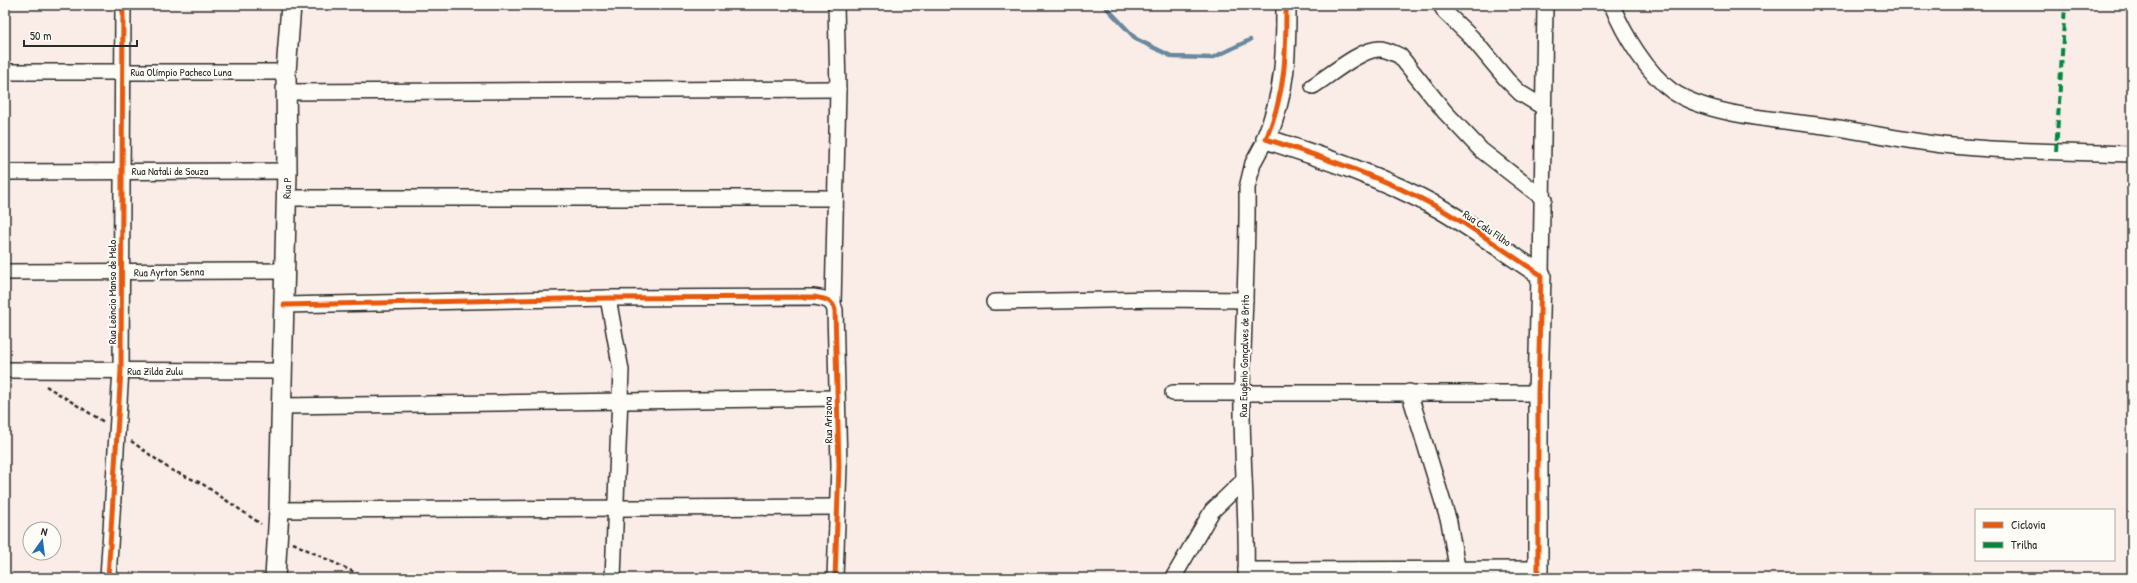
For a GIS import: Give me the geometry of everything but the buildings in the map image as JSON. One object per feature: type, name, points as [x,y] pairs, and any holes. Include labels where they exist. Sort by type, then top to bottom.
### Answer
[{"type":"street","name":"Rua Leôncio Manso de Melo","points":[[108,578],[121,370],[122,5]]},
{"type":"street","name":"Rua P","points":[[275,578],[279,510],[282,406],[287,171],[286,72],[290,5]]},
{"type":"street","name":"Rua Arizona","points":[[835,578],[836,507],[839,466],[835,310],[833,304],[834,198],[838,89],[836,5]]},
{"type":"street","points":[[1266,139],[1276,115],[1285,70],[1286,5]]},
{"type":"street","points":[[1441,5],[1445,12],[1472,38],[1507,80],[1520,93],[1543,107]]},
{"type":"street","points":[[1246,574],[1538,574],[1538,393],[1544,199],[1543,107],[1546,5]]},
{"type":"street","points":[[1612,5],[1630,40],[1652,72],[1673,91],[1701,104],[1756,117],[1952,146],[1990,149],[2132,154]]},
{"type":"street","points":[[1313,86],[1344,65],[1370,52],[1378,49],[1390,51],[1400,56],[1445,112],[1481,150],[1544,199]]},
{"type":"street","name":"Rua Olímpio Pacheco Luna","points":[[5,72],[286,72]]},
{"type":"street","points":[[286,92],[838,89]]},
{"type":"street","name":"Rua Calu Filho","points":[[1266,139],[1337,162],[1383,181],[1438,208],[1478,232],[1541,275]]},
{"type":"street","name":"Rua Eugênio Gonçalves de Brito","points":[[1246,574],[1247,526],[1244,480],[1242,392],[1247,188],[1253,163],[1266,139]]},
{"type":"street","name":"Rua Natali de Souza","points":[[5,172],[287,171]]},
{"type":"street","points":[[286,198],[834,198]]},
{"type":"street","name":"Rua Ayrton Senna","points":[[5,272],[122,273],[284,271]]},
{"type":"street","points":[[284,304],[608,298],[814,297],[829,301],[833,304]]},
{"type":"street","points":[[608,298],[621,370],[617,508],[613,578]]},
{"type":"street","points":[[994,302],[1162,299],[1245,300]]},
{"type":"street","name":"Rua Zilda Zulu","points":[[5,370],[282,371]]},
{"type":"street","points":[[1409,392],[1448,522],[1459,573]]},
{"type":"street","points":[[1173,393],[1538,393]]},
{"type":"street","points":[[282,406],[837,398]]},
{"type":"street","points":[[1173,578],[1212,511],[1244,480]]},
{"type":"street","points":[[279,510],[836,507]]},
{"type":"path","points":[[20,370],[117,430],[171,470],[201,483],[277,536],[366,578]]},
{"type":"waterway","points":[[1104,5],[1136,39],[1173,57],[1212,58],[1250,40]]},
{"type":"marked path","points":[[2056,152],[2065,5]]},
{"type":"cycle path","points":[[108,578],[121,370],[123,5]]},
{"type":"cycle path","points":[[1286,5],[1284,73],[1278,105],[1266,139],[1354,169],[1418,197],[1465,224],[1541,275],[1538,393],[1538,578]]},
{"type":"cycle path","points":[[284,305],[608,298],[814,297],[827,300],[834,306],[835,310],[839,466],[835,578]]}]
